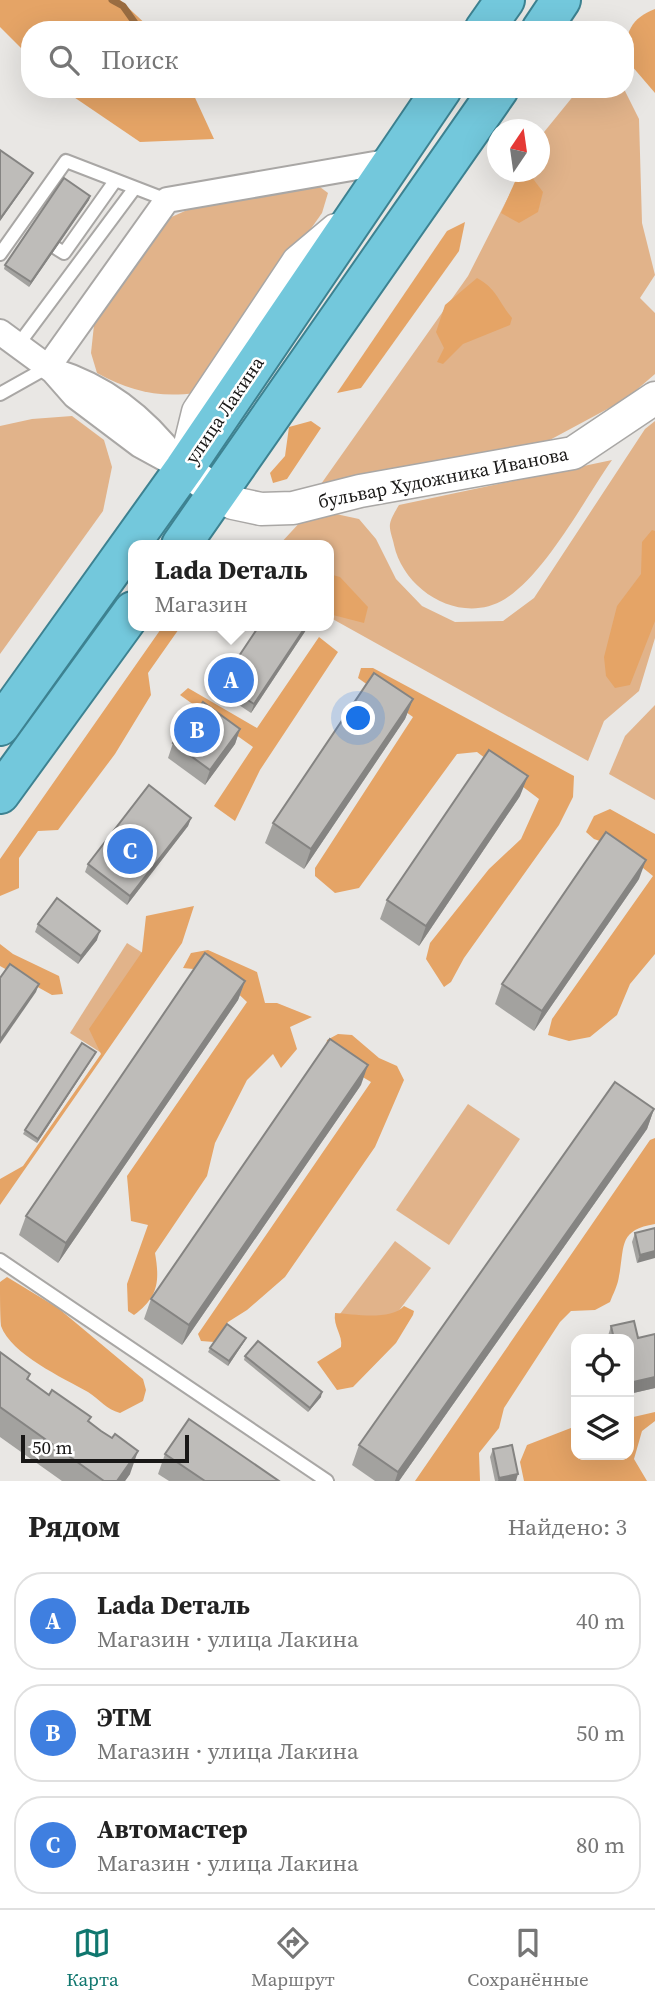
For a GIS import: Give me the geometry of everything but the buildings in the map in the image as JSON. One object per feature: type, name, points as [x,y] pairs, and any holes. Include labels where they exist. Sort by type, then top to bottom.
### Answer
[{"type":"highway","points":[[490,21],[505,0]]},
{"type":"highway","points":[[547,21],[561,0]]},
{"type":"highway","name":"улица Лакина","points":[[133,540],[436,98]]},
{"type":"highway","points":[[185,540],[493,98]]},
{"type":"highway","name":"улица Лакина","points":[[0,726],[128,547]]},
{"type":"highway","points":[[0,794],[128,618]]},
{"type":"street","points":[[51,369],[167,200],[392,161]]},
{"type":"street","points":[[9,338],[51,369],[75,396],[140,444],[184,469]]},
{"type":"street","name":"бульвар Художника Иванова","points":[[184,469],[233,503],[261,509],[293,509],[360,491],[573,453],[655,398]]},
{"type":"lane","points":[[0,254],[26,227],[66,161],[167,200]]},
{"type":"lane","points":[[56,248],[64,253],[115,181]]},
{"type":"lane","points":[[9,338],[134,189]]},
{"type":"lane","points":[[0,394],[51,369]]},
{"type":"lane","points":[[0,1260],[327,1481]]},
{"type":"shaded area","points":[[0,0],[120,0],[142,21],[21,21],[21,48],[0,27]]},
{"type":"shaded area","points":[[655,9],[655,93],[634,68],[634,24]]},
{"type":"shaded area","points":[[75,98],[195,98],[214,139],[140,142]]},
{"type":"shaded area","points":[[572,98],[628,98],[639,119],[642,223],[655,275],[640,298],[655,313],[655,374],[626,399],[533,449],[321,484],[468,276],[516,182],[550,182],[550,125]]},
{"type":"shaded area","points":[[515,182],[536,182],[543,192],[538,212],[519,223],[501,213]]},
{"type":"shaded area","points":[[320,187],[328,193],[322,213],[195,393],[169,395],[144,392],[97,373],[91,353],[94,325],[167,219],[194,207]]},
{"type":"shaded area","points":[[465,222],[459,251],[361,388],[337,393],[447,231]]},
{"type":"shaded area","points":[[477,278],[497,296],[512,318],[510,325],[463,344],[443,364],[437,362],[444,348],[436,332],[445,305]]},
{"type":"shaded area","points":[[72,416],[104,440],[112,467],[103,511],[0,654],[0,426],[32,419]]},
{"type":"shaded area","points":[[311,421],[321,428],[287,479],[273,483],[270,473],[285,456],[289,427]]},
{"type":"shaded area","points":[[655,421],[655,638],[639,691],[604,721],[588,761],[334,620],[334,540],[284,540],[303,519],[336,514],[359,519],[376,539],[396,579],[422,606],[455,622],[503,621],[534,598],[645,429]]},
{"type":"shaded area","points":[[612,460],[549,554],[535,572],[505,599],[488,606],[453,606],[422,589],[409,577],[400,562],[390,526],[399,505]]},
{"type":"shaded area","points":[[652,530],[655,531],[655,621],[630,685],[615,688],[606,676],[604,657],[617,606],[641,574],[642,542]]},
{"type":"shaded area","points":[[334,575],[340,577],[368,607],[364,623],[334,615]]},
{"type":"shaded area","points":[[160,631],[177,631],[148,673],[151,695],[115,754],[58,830],[38,831],[19,858],[19,888],[0,896],[0,859]]},
{"type":"shaded area","points":[[319,637],[338,652],[260,770],[235,821],[214,806],[253,747],[180,695],[188,688],[257,728]]},
{"type":"shaded area","points":[[361,668],[373,668],[574,776],[573,797],[559,825],[464,958],[451,982],[444,987],[426,959],[430,943],[489,869],[521,839],[539,799],[477,752],[457,754],[359,888],[335,893],[315,876],[315,868],[413,717],[358,678]]},
{"type":"shaded area","points":[[655,705],[655,800],[609,774],[625,736]]},
{"type":"shaded area","points":[[610,809],[655,834],[655,954],[630,984],[617,1015],[590,1037],[569,1041],[548,1035],[552,1019],[653,876],[617,847],[594,839],[586,832],[594,816]]},
{"type":"shaded area","points":[[194,906],[182,943],[0,1205],[0,1179],[23,1166],[101,1054],[89,1029],[142,952],[146,916]]},
{"type":"shaded area","points":[[127,943],[157,962],[100,1052],[70,1033]]},
{"type":"shaded area","points":[[0,944],[13,954],[59,976],[63,994],[52,995],[0,966]]},
{"type":"shaded area","points":[[208,950],[257,972],[265,1003],[277,1003],[312,1017],[290,1027],[297,1049],[281,1068],[273,1054],[247,1080],[215,1143],[207,1176],[155,1253],[157,1281],[153,1295],[134,1315],[128,1311],[127,1284],[148,1225],[131,1221],[127,1176],[247,1002],[214,971],[183,968],[191,953]]},
{"type":"shaded area","points":[[338,1034],[352,1035],[379,1058],[397,1066],[404,1080],[375,1147],[285,1277],[247,1310],[228,1322],[214,1342],[201,1341],[198,1334],[371,1082],[341,1064],[326,1047],[327,1040]]},
{"type":"shaded area","points":[[468,1104],[520,1139],[449,1245],[396,1210]]},
{"type":"shaded area","points":[[655,1138],[655,1224],[635,1230],[625,1241],[618,1279],[610,1302],[595,1310],[571,1311],[560,1322],[504,1408],[499,1428],[479,1453],[480,1481],[415,1481],[650,1140]]},
{"type":"shaded area","points":[[395,1241],[431,1268],[373,1345],[337,1318]]},
{"type":"shaded area","points":[[7,1277],[58,1308],[143,1379],[146,1390],[143,1401],[120,1413],[115,1411],[15,1346],[1,1326],[0,1282]]},
{"type":"shaded area","points":[[404,1306],[414,1311],[396,1343],[353,1387],[337,1390],[317,1362],[341,1347],[335,1313],[381,1315],[398,1311]]},
{"type":"shaded area","points":[[655,1412],[655,1421],[642,1431],[634,1459],[634,1417]]},
{"type":"shaded area","points":[[571,1428],[571,1460],[634,1459],[647,1481],[524,1481],[520,1462],[527,1445]]},
{"type":"waterway","points":[[112,0],[123,6],[134,21]]},
{"type":"place","name":"Lada Dеталь","points":[[231,680]]},
{"type":"place","name":"ЭТМ","points":[[197,730]]},
{"type":"place","name":"Автомастер","points":[[130,851]]}]
